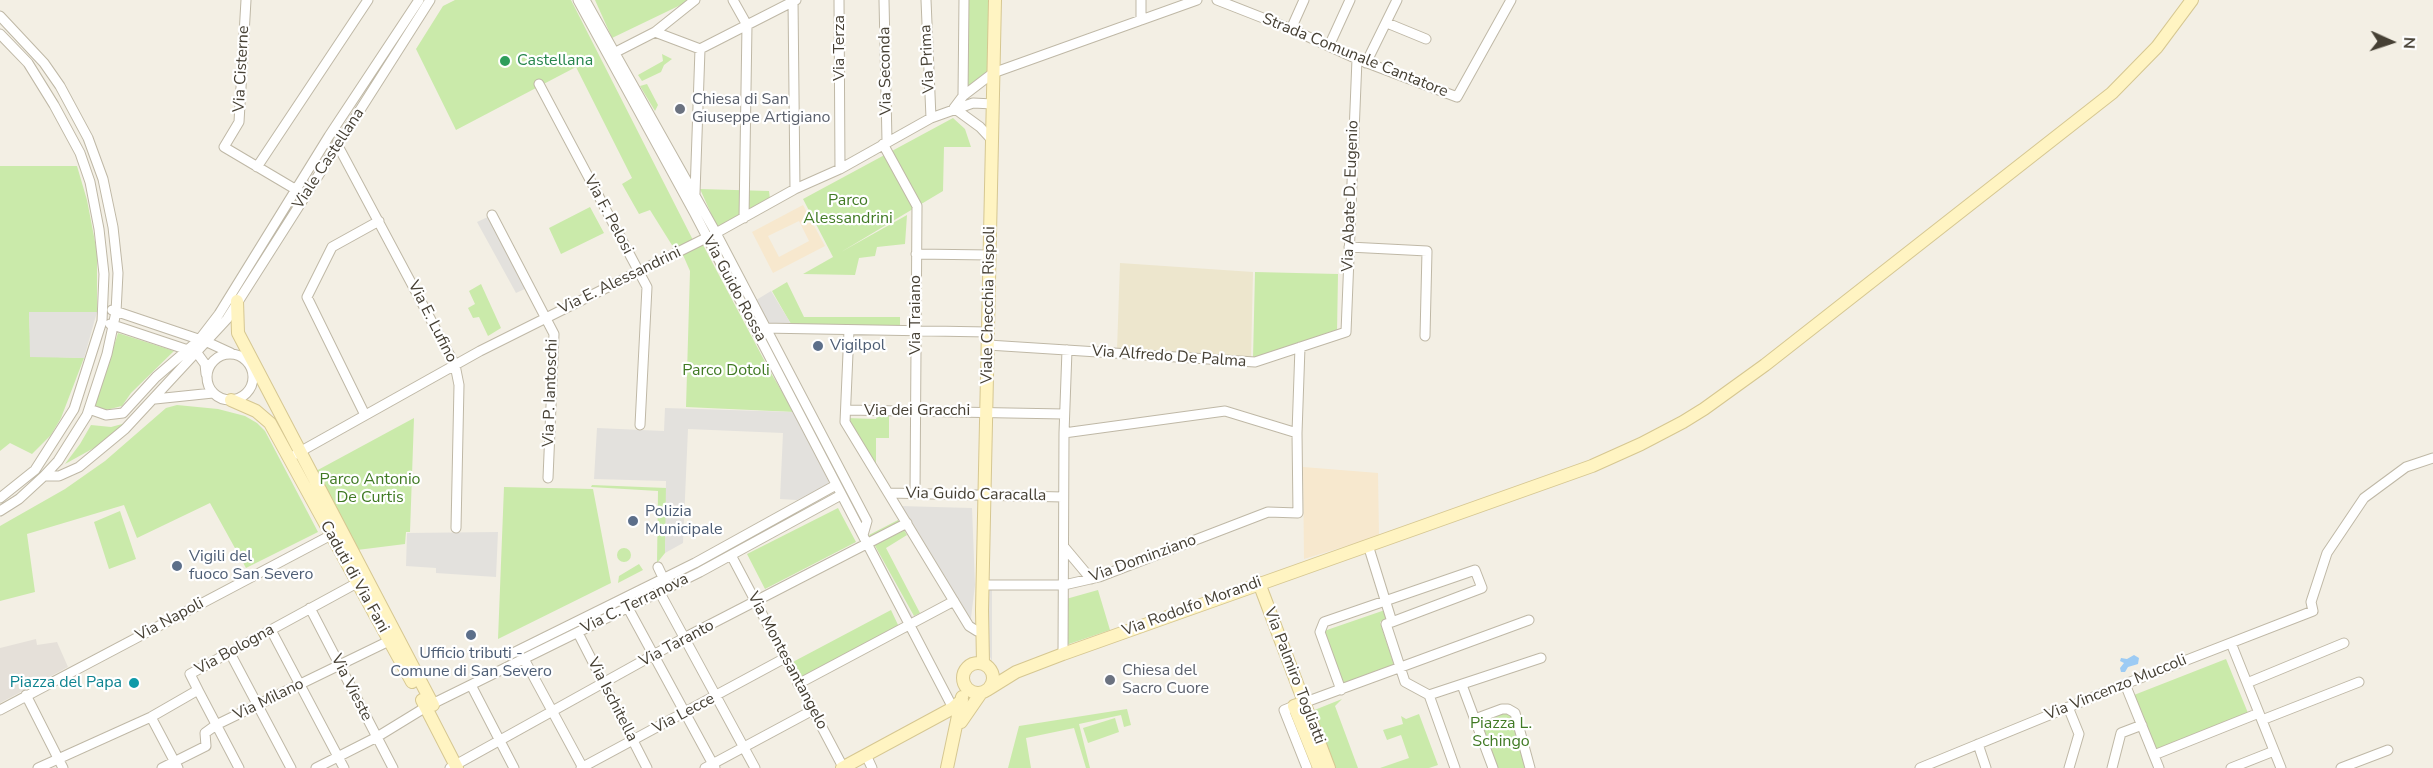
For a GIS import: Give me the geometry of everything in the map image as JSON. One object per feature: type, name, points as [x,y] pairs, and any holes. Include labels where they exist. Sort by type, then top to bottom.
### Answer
[{"type":"main road","name":"Viale Checchia Rispoli","points":[[947,768],[957,728],[962,678],[969,665],[982,610],[984,585],[995,0]]},
{"type":"main road","name":"Via Rodolfo Morandi","points":[[984,691],[1016,672],[1063,654],[1592,466],[1652,439],[1704,409],[1796,341],[2112,93],[2157,47],[2192,0]]},
{"type":"main road","points":[[237,302],[238,333],[266,389],[294,455]]},
{"type":"main road","name":"Caduti di Via Fani","points":[[231,400],[256,411],[270,423],[294,455],[335,532],[357,583],[389,641],[430,706]]},
{"type":"main road","points":[[335,532],[430,706],[454,767]]},
{"type":"main road","name":"Via Palmiro Togliatti","points":[[1259,583],[1319,768]]},
{"type":"main road","name":"Viale Checchia Rispoli","points":[[957,728],[993,682],[987,668],[982,610]]},
{"type":"main road","points":[[969,665],[987,668]]},
{"type":"main road","name":"Via Rodolfo Morandi","points":[[987,668],[1016,672]]},
{"type":"main road","points":[[842,768],[960,699],[984,691]]},
{"type":"main road","name":"Via Palmiro Togliatti","points":[[1299,705],[1329,768]]},
{"type":"street","name":"Via Cisterne","points":[[246,0],[239,122],[224,147],[305,195]]},
{"type":"street","points":[[257,168],[368,0]]},
{"type":"street","points":[[44,476],[59,476],[79,467],[124,429],[197,353],[295,190],[419,0]]},
{"type":"street","name":"Viale Castellana","points":[[203,341],[227,319],[430,0]]},
{"type":"street","name":"Via Guido Rossa","points":[[578,0],[611,55],[909,624],[960,699]]},
{"type":"street","points":[[585,0],[611,55],[716,233],[867,521],[865,540]]},
{"type":"street","points":[[611,55],[655,32],[695,0]]},
{"type":"street","points":[[733,0],[747,25],[744,218]]},
{"type":"street","points":[[655,32],[700,49],[794,0],[795,189]]},
{"type":"street","name":"Via Terza","points":[[839,0],[840,169]]},
{"type":"street","name":"Via Seconda","points":[[884,0],[885,143]]},
{"type":"street","name":"Via Prima","points":[[926,0],[931,117]]},
{"type":"street","points":[[963,96],[964,0]]},
{"type":"street","points":[[1141,0],[1141,20]]},
{"type":"street","points":[[992,140],[980,127],[954,108],[963,96],[993,73],[1197,0]]},
{"type":"street","name":"Strada Comunale Cantatore","points":[[1217,0],[1291,29],[1361,61],[1457,98],[1511,0]]},
{"type":"street","points":[[1291,29],[1304,0]]},
{"type":"street","points":[[1329,46],[1350,0]]},
{"type":"street","points":[[1361,61],[1387,23],[1397,0]]},
{"type":"street","points":[[0,16],[55,78],[88,138],[103,179],[113,227],[118,273],[116,312],[107,354],[89,409],[58,461],[19,499],[0,512]]},
{"type":"street","points":[[1387,23],[1426,39]]},
{"type":"street","points":[[0,34],[28,63],[80,153],[90,182],[99,229],[104,274],[102,321],[74,409],[35,470],[0,498]]},
{"type":"street","points":[[694,212],[700,49]]},
{"type":"street","name":"Via Abate D. Eugenio","points":[[1346,332],[1361,61]]},
{"type":"street","name":"Via F. Pelosi","points":[[539,84],[647,286],[640,425]]},
{"type":"street","name":"Via E. Alessandrini","points":[[294,455],[455,365],[707,238],[795,189],[840,169],[931,117],[973,104],[993,105]]},
{"type":"street","name":"Via E. Lufino","points":[[329,136],[339,145],[455,365],[459,385],[456,528]]},
{"type":"street","name":"Via Traiano","points":[[885,143],[917,206],[915,494]]},
{"type":"street","name":"Via P. Iantoschi","points":[[492,215],[554,334],[548,478]]},
{"type":"street","points":[[365,415],[307,297],[332,247],[379,221]]},
{"type":"street","points":[[1349,247],[1427,251],[1425,336]]},
{"type":"street","points":[[916,254],[990,255]]},
{"type":"street","points":[[104,308],[240,355],[250,365],[266,389]]},
{"type":"street","points":[[102,321],[197,353],[205,364],[207,381],[213,393],[223,399],[239,398],[250,388],[253,380],[250,365]]},
{"type":"street","points":[[754,328],[988,332]]},
{"type":"street","points":[[849,330],[847,410],[844,414],[844,422],[969,626],[977,631]]},
{"type":"street","name":"Via Alfredo De Palma","points":[[988,345],[1255,362],[1346,332]]},
{"type":"street","points":[[89,409],[105,415],[123,413],[156,377],[188,349],[203,341]]},
{"type":"street","points":[[1064,434],[1225,411],[1297,433],[1300,347]]},
{"type":"street","points":[[1063,654],[1064,414],[1067,350]]},
{"type":"street","points":[[207,381],[207,373],[213,360],[233,353]]},
{"type":"street","points":[[155,399],[213,393]]},
{"type":"street","name":"Via dei Gracchi","points":[[847,410],[1064,414]]},
{"type":"street","name":"Via Dominziano","points":[[984,585],[1064,585],[1091,579],[1268,512],[1298,513],[1297,433]]},
{"type":"street","name":"Via Vincenzo Muccoli","points":[[1920,768],[2125,684],[2313,612],[2311,602],[2327,553],[2364,498],[2406,467],[2433,458]]},
{"type":"street","points":[[509,655],[663,579],[836,485]]},
{"type":"street","name":"Via Guido Caracalla","points":[[889,493],[1063,497]]},
{"type":"street","name":"Via C. Terranova","points":[[316,768],[471,685],[664,591],[841,495]]},
{"type":"street","name":"Via Taranto","points":[[454,767],[684,638],[756,603],[865,540],[907,523]]},
{"type":"street","name":"Via Napoli","points":[[0,710],[335,532]]},
{"type":"street","points":[[1368,545],[1392,622]]},
{"type":"street","points":[[1065,548],[1091,579]]},
{"type":"street","name":"Via Montesantangelo","points":[[731,555],[842,768]]},
{"type":"street","points":[[658,567],[663,579],[664,591],[684,638],[755,768]]},
{"type":"street","points":[[1341,690],[1320,632],[1324,622],[1475,570],[1482,588],[1386,624],[1405,682],[1429,696],[1455,768]]},
{"type":"street","name":"Via Bologna","points":[[38,768],[57,757],[151,717],[198,690],[190,674],[357,583]]},
{"type":"street","points":[[798,684],[954,601]]},
{"type":"street","name":"Via Vieste","points":[[310,608],[393,768]]},
{"type":"street","points":[[628,608],[685,712],[711,766],[813,710]]},
{"type":"street","points":[[1307,768],[1284,710],[1529,620]]},
{"type":"street","points":[[271,630],[344,768]]},
{"type":"street","name":"Via Ischitella","points":[[578,633],[647,768]]},
{"type":"street","name":"Via Milano","points":[[162,768],[176,765],[206,746],[205,733],[216,725],[389,641]]},
{"type":"street","points":[[2231,643],[2282,768]]},
{"type":"street","points":[[2247,683],[2344,643]]},
{"type":"street","points":[[230,653],[291,768]]},
{"type":"street","name":"Via Lecce","points":[[582,768],[785,658]]},
{"type":"street","points":[[1429,696],[1541,658]]},
{"type":"street","points":[[524,659],[582,768]]},
{"type":"street","points":[[2154,755],[2359,682]]},
{"type":"street","points":[[2125,684],[2159,768]]},
{"type":"street","points":[[471,685],[514,768]]},
{"type":"street","points":[[1462,685],[1493,768]]},
{"type":"street","points":[[198,690],[238,768]]},
{"type":"street","points":[[26,695],[63,768]]},
{"type":"street","points":[[2068,707],[2079,734],[2069,768]]},
{"type":"street","points":[[1475,720],[1502,709],[1515,713],[1530,768]]},
{"type":"street","points":[[151,717],[176,765]]},
{"type":"street","points":[[2112,768],[2121,733],[2142,725]]},
{"type":"street","points":[[1978,744],[1986,768]]},
{"type":"street","points":[[2341,768],[2388,750]]},
{"type":"street","points":[[2231,768],[2274,751]]},
{"type":"street","points":[[866,755],[872,768]]},
{"type":"shaded area","points":[[803,205],[825,246],[773,273],[752,232]],"holes":[[[799,221],[809,241],[779,257],[768,236]]]},
{"type":"shaded area","points":[[490,216],[527,288],[516,293],[477,222]]},
{"type":"shaded area","points":[[1120,263],[1253,272],[1251,359],[1117,350]]},
{"type":"shaded area","points":[[771,291],[793,327],[767,327],[753,302]]},
{"type":"shaded area","points":[[29,312],[97,312],[84,358],[30,357]]},
{"type":"shaded area","points":[[665,408],[794,412],[830,484],[797,500],[780,499],[783,433],[688,429],[683,543],[665,553],[666,481],[594,479],[597,428],[664,431]]},
{"type":"shaded area","points":[[1303,467],[1378,473],[1379,536],[1304,559]]},
{"type":"shaded area","points":[[899,506],[972,508],[975,585],[970,626]]},
{"type":"shaded area","points":[[498,532],[496,577],[436,573],[436,568],[406,566],[407,533]]},
{"type":"shaded area","points":[[875,547],[913,617],[906,620],[872,549]]},
{"type":"shaded area","points":[[986,589],[992,589],[992,661],[985,647]]},
{"type":"shaded area","points":[[36,639],[37,645],[57,642],[68,667],[0,703],[0,648]]},
{"type":"green space","name":"Castellana","points":[[455,0],[571,0],[695,244],[675,250],[650,210],[639,214],[622,184],[632,178],[576,67],[456,130],[416,49],[443,6]]},
{"type":"green space","points":[[595,0],[691,0],[612,38]]},
{"type":"green space","points":[[967,0],[993,0],[991,71],[967,89]]},
{"type":"green space","points":[[662,54],[672,59],[664,65],[661,72],[642,81],[638,75],[663,61]]},
{"type":"green space","points":[[647,84],[658,105],[655,111],[640,86]]},
{"type":"green space","name":"Parco Alessandrini","points":[[953,118],[965,129],[971,147],[944,147],[943,191],[841,252],[907,215],[905,244],[877,247],[875,256],[859,258],[855,275],[803,274],[833,257],[803,199]]},
{"type":"green space","points":[[0,166],[77,166],[87,200],[97,252],[97,312],[29,312],[31,356],[84,358],[61,418],[51,435],[32,454],[10,443],[0,451]]},
{"type":"green space","points":[[700,189],[769,191],[770,199],[718,229]]},
{"type":"green space","points":[[590,207],[604,233],[561,254],[549,228]]},
{"type":"green space","name":"Parco Dotoli","points":[[702,243],[794,412],[686,407],[690,271],[683,255]]},
{"type":"green space","points":[[1255,272],[1338,274],[1337,333],[1253,359]]},
{"type":"green space","points":[[787,282],[804,317],[900,317],[900,328],[792,326],[772,291]]},
{"type":"green space","points":[[481,284],[501,328],[488,336],[479,317],[473,318],[468,308],[475,304],[469,291]]},
{"type":"green space","points":[[118,333],[174,351],[131,393],[122,406],[106,410],[95,406]]},
{"type":"green space","points":[[177,405],[218,409],[245,416],[257,423],[265,431],[318,532],[246,568],[210,503],[137,538],[124,505],[27,534],[35,592],[0,601],[0,526],[65,489],[105,461],[166,408]]},
{"type":"green space","points":[[877,416],[889,416],[889,438],[876,438],[876,468],[846,418],[876,419]]},
{"type":"green space","name":"Parco Antonio De Curtis","points":[[414,418],[410,532],[406,532],[405,544],[357,550],[316,471]]},
{"type":"green space","points":[[126,423],[112,438],[65,464],[91,425],[111,427]]},
{"type":"green space","points":[[592,485],[667,488],[665,553],[657,563],[658,491],[591,487]]},
{"type":"green space","points":[[504,487],[593,489],[611,583],[498,639]]},
{"type":"green space","points":[[838,508],[856,542],[765,589],[747,554]]},
{"type":"green space","points":[[120,511],[136,559],[109,569],[94,522]]},
{"type":"green space","points":[[898,520],[907,535],[886,548],[920,613],[914,616],[869,535]]},
{"type":"green space","points":[[624,548],[629,550],[631,555],[629,560],[624,562],[619,560],[617,555],[619,550]]},
{"type":"green space","points":[[639,564],[643,570],[618,583],[619,576]]},
{"type":"green space","points":[[1098,590],[1110,630],[1066,645],[1066,599]]},
{"type":"green space","points":[[891,610],[899,627],[798,681],[789,664]]},
{"type":"green space","points":[[1385,610],[1388,619],[1380,622],[1395,668],[1342,686],[1324,631]]},
{"type":"green space","points":[[2226,659],[2248,713],[2156,750],[2134,695]]},
{"type":"green space","points":[[1342,699],[1335,706],[1358,768],[1336,768],[1312,711]]},
{"type":"green space","points":[[1127,709],[1131,725],[1124,727],[1121,715],[1079,724],[1090,768],[1086,768],[1074,728],[1026,738],[1031,768],[1008,768],[1019,726]]},
{"type":"green space","name":"Piazza L. Schingo","points":[[1502,709],[1515,713],[1530,768],[1493,768],[1475,719]]},
{"type":"green space","points":[[1419,714],[1438,765],[1429,768],[1380,768],[1409,758],[1401,735],[1387,740],[1383,730],[1403,724],[1401,716],[1406,719]]},
{"type":"green space","points":[[1115,718],[1119,732],[1088,743],[1083,728]]},
{"type":"water","points":[[2134,655],[2139,658],[2138,664],[2121,672],[2120,668],[2124,663],[2120,661],[2121,658],[2127,659]]},
{"type":"place","name":"Castellana","points":[[505,61]]},
{"type":"place","name":"Chiesa di San Giuseppe Artigiano","points":[[680,109]]},
{"type":"place","name":"Vigilpol","points":[[818,346]]},
{"type":"place","name":"Polizia Municipale","points":[[633,521]]},
{"type":"place","name":"Vigili del fuoco San Severo","points":[[177,566]]},
{"type":"place","name":"Ufficio tributi - Comune di San Severo","points":[[471,635]]},
{"type":"place","name":"Chiesa del Sacro Cuore","points":[[1110,680]]},
{"type":"place","name":"Piazza del Papa","points":[[134,683]]}]
